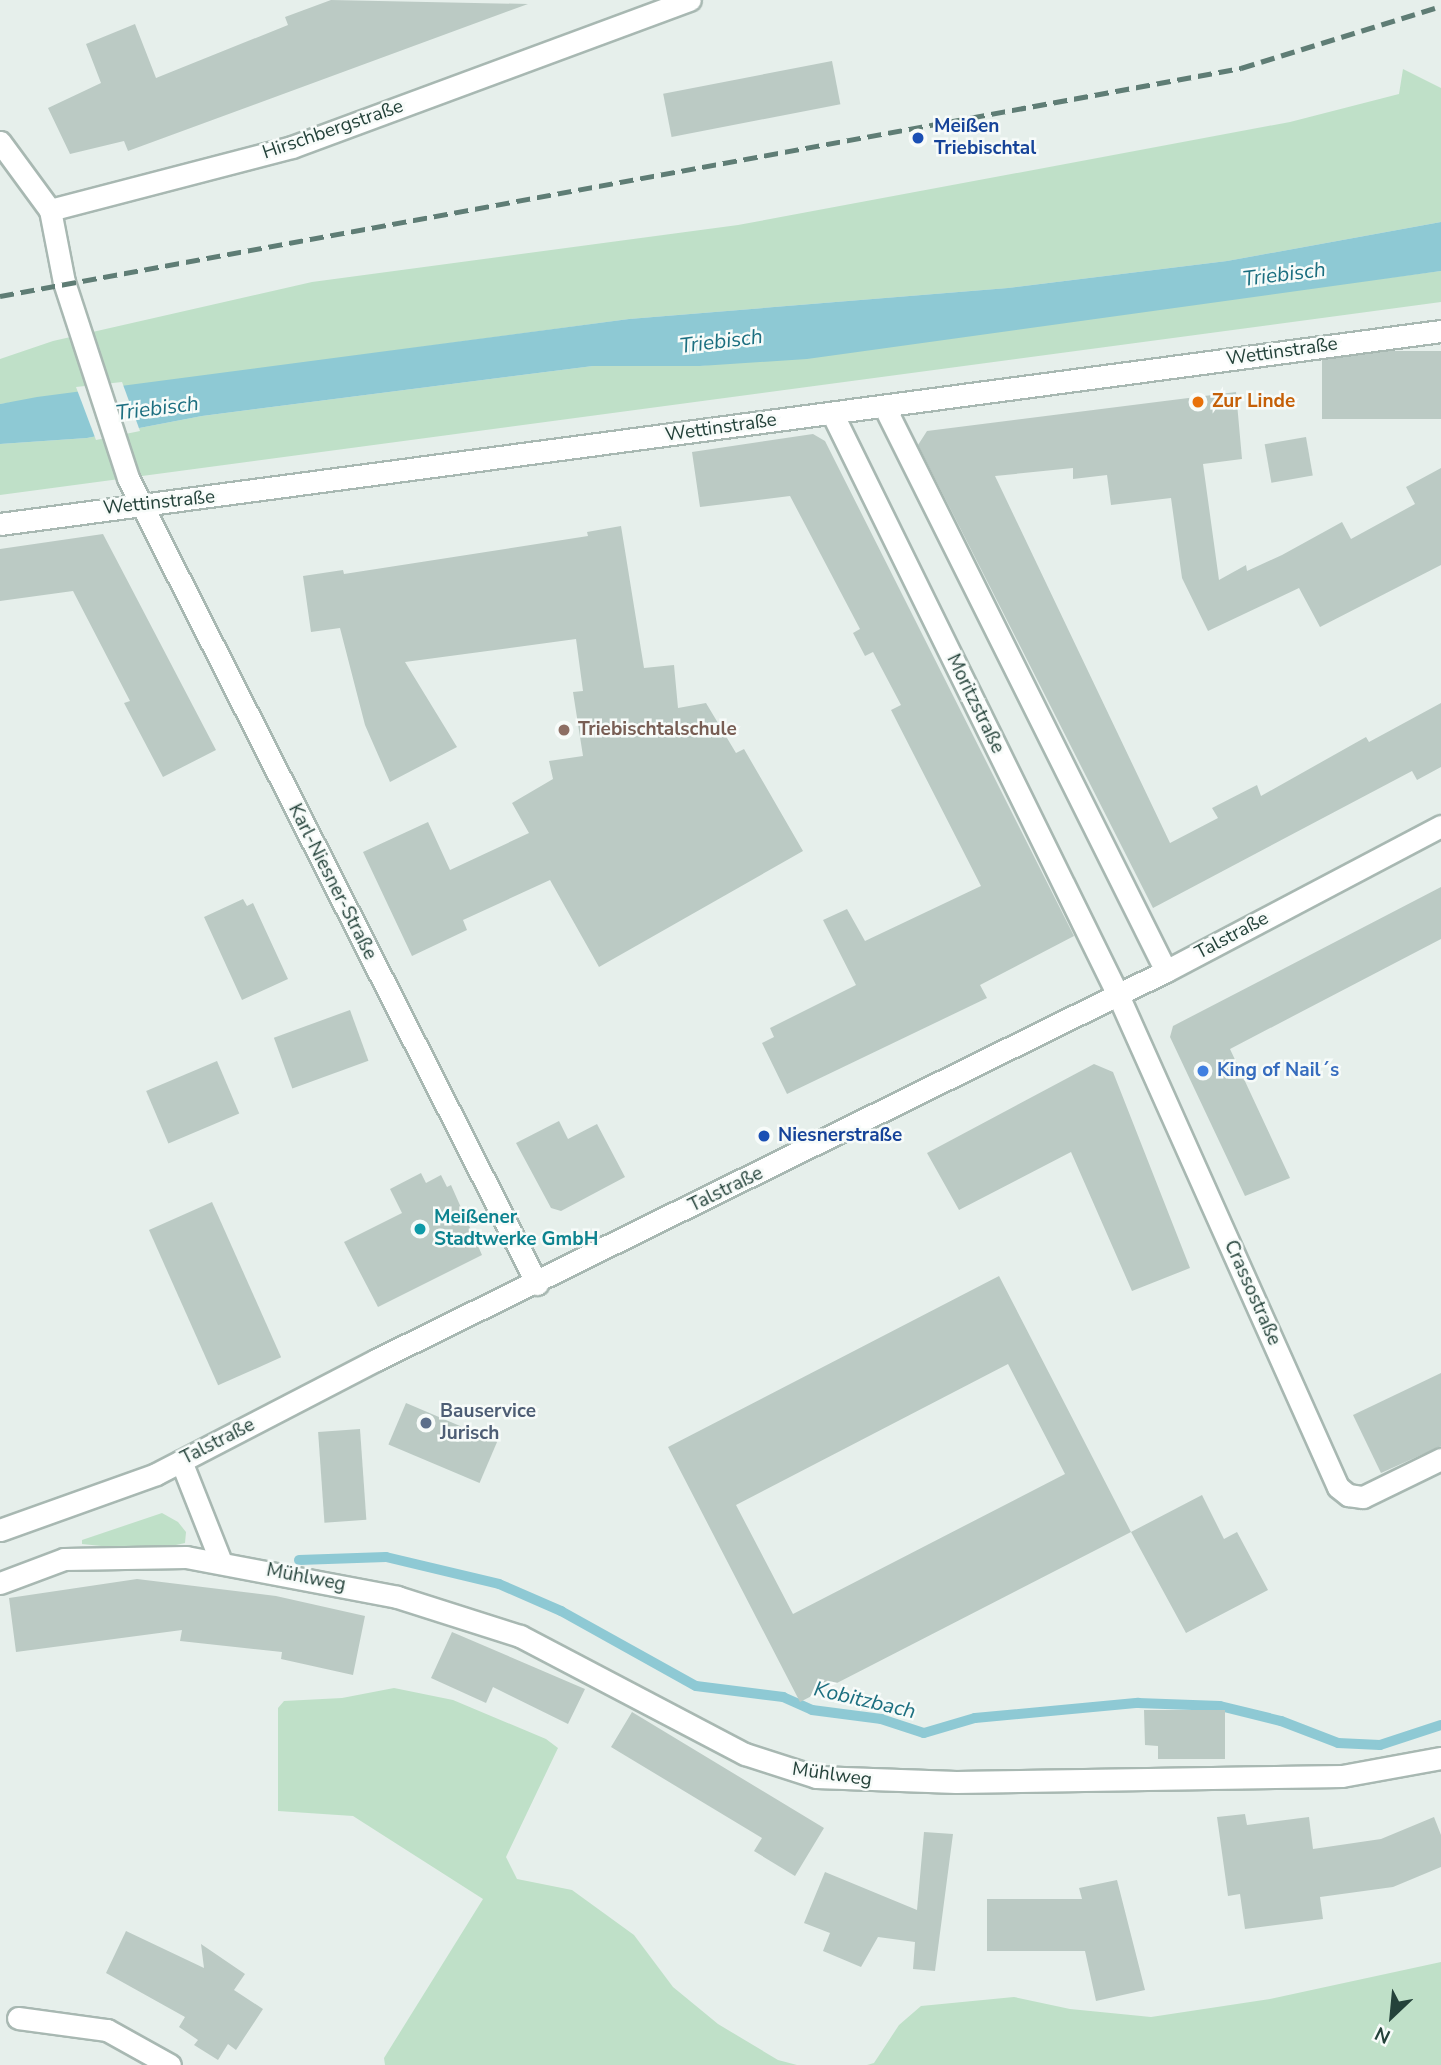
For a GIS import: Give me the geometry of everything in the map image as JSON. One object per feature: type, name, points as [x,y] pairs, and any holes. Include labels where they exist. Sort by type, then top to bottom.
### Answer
[{"type":"street","name":"Hirschbergstraße","points":[[50,210],[292,147],[690,0]]},
{"type":"street","points":[[0,142],[50,210]]},
{"type":"street","name":"Karl-Niesner-Straße","points":[[50,210],[64,282],[91,373],[128,478],[537,1284]]},
{"type":"street","name":"Wettinstraße","points":[[0,524],[1441,331]]},
{"type":"street","points":[[884,406],[1166,971]]},
{"type":"street","name":"Moritzstraße","points":[[832,413],[1118,995]]},
{"type":"street","name":"Talstraße","points":[[0,1530],[117,1491],[181,1461],[376,1360],[537,1284],[1166,971],[1441,826]]},
{"type":"street","name":"Crassostraße","points":[[1118,995],[1338,1487],[1348,1495],[1363,1497],[1441,1459]]},
{"type":"street","points":[[181,1461],[221,1562]]},
{"type":"street","name":"Mühlweg","points":[[0,1584],[64,1559],[148,1556],[221,1562],[397,1597],[462,1615],[577,1664],[746,1754],[816,1777],[956,1782],[1342,1776],[1441,1758]]},
{"type":"street","points":[[18,2018],[107,2030],[170,2065]]},
{"type":"green space","points":[[1403,69],[1441,88],[1441,222],[1227,261],[1008,288],[629,319],[0,404],[0,359],[53,341],[312,282],[738,225],[1290,122],[1399,94]]},
{"type":"green space","points":[[1441,271],[1441,302],[0,495],[0,444],[87,438],[202,416],[593,366],[700,366]]},
{"type":"green space","points":[[162,1513],[178,1522],[186,1532],[185,1543],[149,1551],[82,1544],[82,1540]]},
{"type":"green space","points":[[394,1688],[453,1700],[546,1739],[558,1748],[506,1857],[517,1879],[572,1890],[634,1935],[673,1987],[718,2024],[778,2060],[797,2065],[385,2065],[384,2058],[483,1899],[353,1816],[278,1811],[278,1708],[284,1701],[342,1698]]},
{"type":"green space","points":[[1441,1962],[1441,2065],[867,2065],[874,2063],[899,2025],[921,2006],[1014,1997],[1070,2009],[1151,2017],[1270,1999]]},
{"type":"water","name":"Triebisch","points":[[1441,222],[1441,271],[807,359],[700,366],[593,366],[202,416],[87,438],[0,444],[0,404],[37,397],[629,319],[1008,288],[1227,261]]},
{"type":"pier","points":[[122,382],[140,431],[96,440],[76,387]]},
{"type":"building","points":[[331,0],[528,4],[128,151],[124,141],[70,154],[48,108],[101,83],[86,44],[135,24],[156,78],[288,25],[285,17]]},
{"type":"building","points":[[832,61],[840,104],[672,137],[663,94]]},
{"type":"building","points":[[1322,351],[1441,351],[1441,419],[1322,419]]},
{"type":"building","points":[[1236,392],[1242,459],[1203,464],[1219,580],[1246,565],[1247,571],[1282,555],[1342,522],[1351,539],[1415,504],[1406,487],[1441,468],[1441,565],[1320,627],[1299,588],[1208,631],[1182,578],[1171,498],[1111,505],[1107,475],[1073,479],[1073,468],[995,476],[1170,843],[1218,818],[1212,808],[1257,785],[1261,796],[1366,737],[1369,742],[1441,703],[1441,767],[1417,780],[1412,771],[1153,908],[918,445],[927,431]]},
{"type":"building","points":[[813,434],[825,441],[1074,936],[980,985],[987,998],[787,1094],[762,1043],[774,1037],[770,1028],[856,985],[823,920],[847,909],[865,941],[981,886],[891,710],[901,705],[873,652],[865,656],[853,633],[860,629],[790,496],[700,507],[692,452]]},
{"type":"building","points":[[1306,437],[1313,475],[1271,483],[1265,444]]},
{"type":"building","points":[[621,526],[644,668],[674,665],[678,708],[706,703],[736,753],[744,749],[803,851],[599,967],[550,880],[463,920],[467,930],[412,956],[363,852],[428,822],[450,870],[529,833],[512,803],[553,779],[549,761],[583,756],[573,692],[583,691],[576,639],[405,662],[457,747],[390,782],[365,725],[340,628],[311,632],[303,576],[343,570],[344,574],[588,536],[587,532]]},
{"type":"building","points":[[103,534],[216,750],[163,777],[124,703],[130,701],[73,591],[0,601],[0,549]]},
{"type":"building","points":[[1441,887],[1441,939],[1230,1049],[1290,1178],[1245,1196],[1170,1037],[1173,1026]]},
{"type":"building","points":[[243,899],[247,906],[253,903],[288,979],[242,1000],[204,917]]},
{"type":"building","points":[[350,1010],[368,1061],[292,1088],[274,1038]]},
{"type":"building","points":[[217,1061],[239,1113],[168,1144],[146,1091]]},
{"type":"building","points":[[1094,1064],[1113,1072],[1190,1268],[1132,1291],[1071,1152],[959,1210],[927,1153]]},
{"type":"building","points":[[559,1121],[568,1139],[597,1124],[625,1177],[561,1211],[551,1208],[516,1143]]},
{"type":"building","name":"Meißener Stadtwerke GmbH","points":[[421,1173],[426,1183],[441,1175],[447,1187],[451,1185],[482,1255],[378,1307],[344,1242],[402,1213],[390,1189]]},
{"type":"building","points":[[212,1202],[281,1357],[218,1385],[149,1230]]},
{"type":"building","points":[[999,1276],[1131,1532],[800,1702],[668,1447]],"holes":[[[1008,1364],[1065,1474],[793,1614],[736,1505]]]},
{"type":"building","points":[[1441,1373],[1441,1446],[1381,1473],[1353,1415]]},
{"type":"building","points":[[406,1403],[497,1442],[480,1483],[388,1444]]},
{"type":"building","points":[[360,1429],[366,1520],[324,1523],[318,1432]]},
{"type":"building","points":[[1202,1495],[1224,1539],[1237,1532],[1268,1590],[1186,1633],[1131,1532]]},
{"type":"building","points":[[137,1579],[276,1596],[365,1616],[353,1675],[281,1659],[282,1652],[180,1641],[182,1630],[16,1652],[9,1598]]},
{"type":"building","points":[[452,1632],[585,1689],[568,1724],[493,1687],[486,1703],[431,1678]]},
{"type":"building","points":[[1144,1710],[1225,1710],[1225,1759],[1158,1759],[1158,1746],[1145,1745]]},
{"type":"building","points":[[632,1712],[824,1828],[795,1876],[754,1851],[762,1838],[611,1747]]},
{"type":"building","points":[[1245,1814],[1247,1825],[1309,1817],[1313,1849],[1381,1839],[1434,1817],[1441,1835],[1441,1867],[1393,1887],[1320,1897],[1323,1919],[1245,1929],[1240,1894],[1228,1896],[1217,1817]]},
{"type":"building","points":[[924,1832],[953,1834],[935,1971],[913,1969],[915,1942],[878,1937],[861,1967],[823,1951],[830,1933],[804,1923],[825,1872],[917,1910]]},
{"type":"building","points":[[1117,1880],[1145,1990],[1096,2001],[1085,1951],[987,1951],[987,1899],[1082,1899],[1079,1888]]},
{"type":"building","points":[[126,1931],[204,1968],[201,1944],[245,1974],[234,1990],[263,2009],[236,2050],[228,2044],[218,2060],[194,2045],[198,2040],[179,2027],[185,2017],[106,1973]]},
{"type":"waterway","name":"Kobitzbach","points":[[299,1560],[386,1557],[499,1584],[561,1611],[696,1686],[783,1697],[812,1710],[881,1719],[924,1733],[975,1718],[1138,1703],[1220,1706],[1281,1721],[1338,1743],[1380,1745],[1441,1725]]},
{"type":"railway","points":[[0,296],[1241,68],[1441,6]]},
{"type":"place","name":"Meißen Triebischtal","points":[[918,138]]},
{"type":"place","name":"Zur Linde","points":[[1198,402]]},
{"type":"place","name":"Triebischtalschule","points":[[564,730]]},
{"type":"place","name":"King of Nail´s","points":[[1203,1071]]},
{"type":"place","name":"Niesnerstraße","points":[[764,1136]]},
{"type":"place","name":"Meißener Stadtwerke GmbH","points":[[420,1229]]},
{"type":"place","name":"Bauservice Jurisch","points":[[426,1423]]}]
